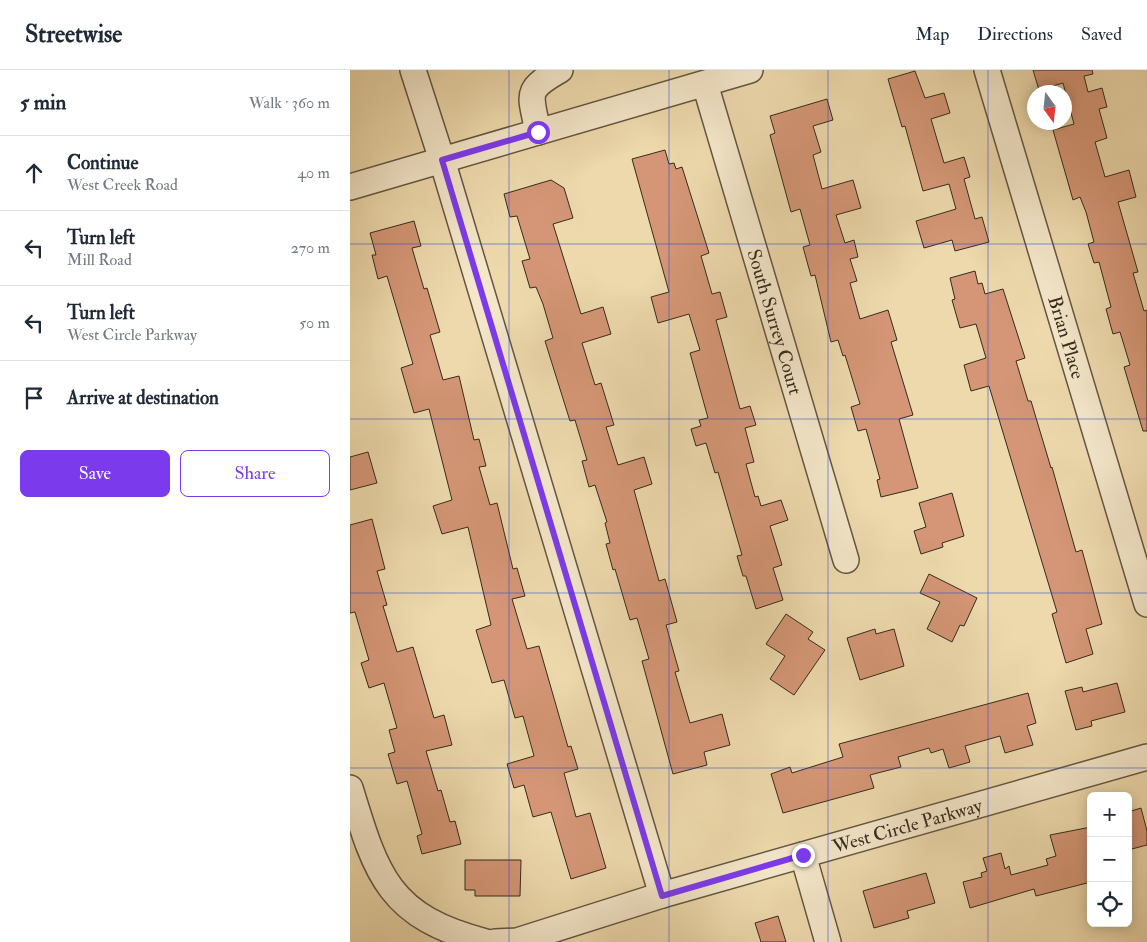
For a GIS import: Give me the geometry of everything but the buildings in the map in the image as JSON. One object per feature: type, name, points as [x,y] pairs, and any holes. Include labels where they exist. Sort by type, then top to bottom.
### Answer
[{"type":"street","points":[[413,70],[442,160],[662,896]]},
{"type":"street","points":[[538,132],[532,97],[538,83],[560,70]]},
{"type":"street","points":[[350,187],[714,78],[750,70]]},
{"type":"street","name":"Brian Place","points":[[987,70],[1147,604]]},
{"type":"street","name":"South Surrey Court","points":[[714,78],[846,560]]},
{"type":"street","name":"West Circle Parkway","points":[[495,942],[517,941],[803,855],[1147,758]]},
{"type":"street","points":[[350,788],[368,846],[381,876],[425,932],[455,934],[486,942]]},
{"type":"street","points":[[803,855],[828,942]]},
{"type":"route","points":[[538,132],[442,160],[662,896],[803,855]]}]
